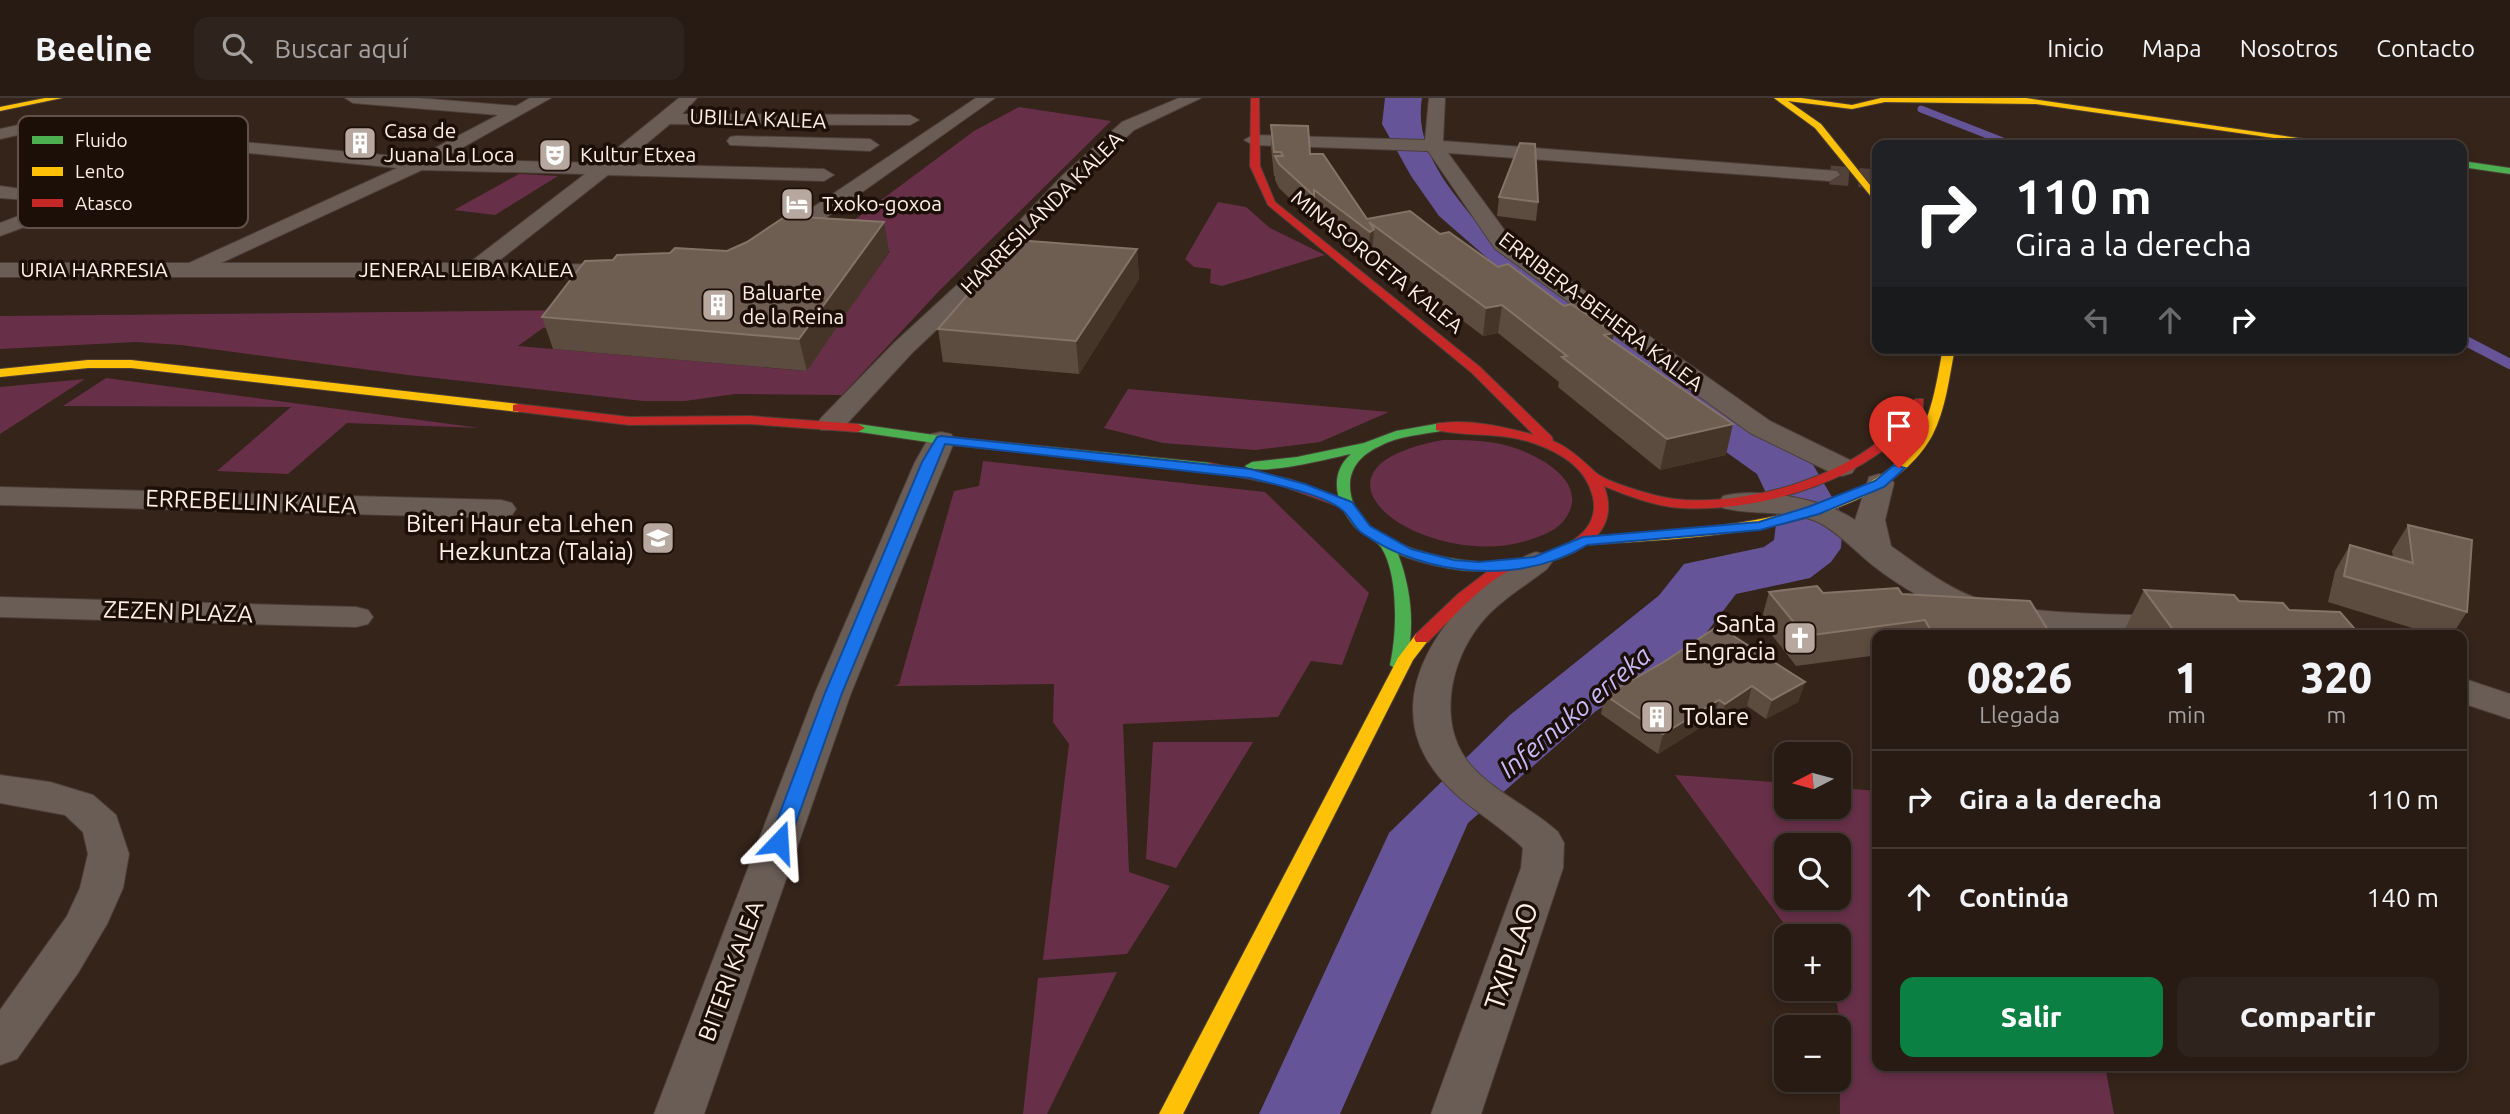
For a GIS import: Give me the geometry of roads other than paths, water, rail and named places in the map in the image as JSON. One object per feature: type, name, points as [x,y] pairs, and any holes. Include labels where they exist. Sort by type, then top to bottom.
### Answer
[{"type":"street","points":[[0,109],[58,98]]},
{"type":"street","points":[[353,98],[520,111]]},
{"type":"street","points":[[188,270],[420,164],[543,98]]},
{"type":"street","points":[[475,270],[520,231],[645,139],[690,98]]},
{"type":"street","points":[[762,252],[987,98]]},
{"type":"street","name":"HARRESILANDA KALEA","points":[[831,424],[903,348],[979,277],[1070,180],[1128,126],[1193,98]]},
{"type":"street","name":"MINASOROETA KALEA","points":[[1255,98],[1253,140],[1259,183],[1271,203],[1476,370],[1524,420],[1560,451]]},
{"type":"street","points":[[1432,146],[1437,98]]},
{"type":"street","points":[[1779,98],[1827,105],[1861,105],[1889,99],[2042,102]]},
{"type":"street","points":[[1779,98],[1818,126],[1872,194]]},
{"type":"street","points":[[2009,98],[2306,140]]},
{"type":"street","points":[[1850,127],[1850,118],[1861,105]]},
{"type":"street","points":[[667,119],[911,120]]},
{"type":"street","points":[[0,134],[18,130]]},
{"type":"street","name":"UBILLA KALEA","points":[[645,139],[671,140]]},
{"type":"street","points":[[1253,140],[1432,146],[1830,175]]},
{"type":"street","name":"UBILLA KALEA","points":[[721,141],[870,145]]},
{"type":"street","name":"ERRIBERA-BEHERA KALEA","points":[[1432,146],[1503,244],[1760,427],[1833,471]]},
{"type":"street","points":[[248,148],[420,164],[824,175]]},
{"type":"street","points":[[2467,165],[2510,171]]},
{"type":"street","points":[[0,192],[18,194]]},
{"type":"street","points":[[0,230],[18,223]]},
{"type":"street","name":"JENERAL LEIBA KALEA","points":[[188,270],[641,270]]},
{"type":"street","name":"URIA HARRESIA","points":[[0,271],[188,270]]},
{"type":"street","points":[[1216,468],[1297,461],[1370,446],[1405,432],[1441,427],[1512,433],[1560,451],[1594,477],[1664,501],[1800,530],[1833,515],[1880,484],[1917,449],[1936,412],[1948,354]]},
{"type":"street","points":[[0,373],[88,364],[131,364],[629,421],[749,420],[831,424],[941,440],[1216,468],[1284,482],[1346,505]]},
{"type":"street","points":[[1476,370],[1476,390]]},
{"type":"street","points":[[1583,541],[1737,515],[1833,471],[1889,439],[1917,408],[1923,384]]},
{"type":"street","points":[[1441,427],[1464,409]]},
{"type":"street","name":"BITERI KALEA","points":[[679,1114],[833,693],[929,462],[941,440]]},
{"type":"street","points":[[1370,446],[1346,469],[1342,483],[1346,505],[1364,529],[1385,542],[1441,562],[1520,564]]},
{"type":"street","points":[[1171,1114],[1406,658],[1442,615],[1472,589],[1520,564],[1563,553],[1583,541],[1597,527],[1604,510],[1602,494],[1594,477]]},
{"type":"street","points":[[1877,552],[1870,520],[1880,484]]},
{"type":"street","name":"ERREBELLIN KALEA","points":[[0,496],[501,509]]},
{"type":"street","points":[[1833,515],[1877,552],[1919,581],[1965,605],[2005,617],[2210,629]]},
{"type":"street","points":[[1385,542],[1402,584],[1405,607],[1401,656],[1392,682]]},
{"type":"street","name":"TXIPLAO","points":[[1457,1114],[1542,868],[1544,843],[1525,824],[1506,814],[1456,774],[1438,747],[1432,725],[1432,692],[1435,680],[1462,625],[1520,564]]},
{"type":"street","name":"ZEZEN PLAZA","points":[[0,607],[356,617]]},
{"type":"street","points":[[2467,692],[2510,707]]},
{"type":"street","points":[[0,789],[79,805],[98,820],[110,844],[106,878],[78,941],[0,1045]]},
{"type":"water","points":[[1385,98],[1422,98],[1421,117],[1429,153],[1448,186],[1484,231],[1759,437],[1797,460],[1766,470],[1501,270],[1439,216],[1411,176],[1382,124]]},
{"type":"water","points":[[1698,571],[1717,587],[1696,632],[1652,676],[1596,711],[1468,823],[1340,1114],[1259,1114],[1389,833],[1510,715],[1672,585]]},
{"type":"waterway","points":[[1921,109],[2000,140]]},
{"type":"waterway","points":[[2467,342],[2510,364]]},
{"type":"waterway","name":"Infernuko erreka","points":[[1648,657],[1700,595],[1709,579],[1786,563],[1807,548],[1810,516],[1783,464],[1702,408]]},
{"type":"tunnel","points":[[1830,175],[1872,178]]},
{"type":"place","name":"Casa de Juana La Loca","points":[[360,143]]},
{"type":"place","name":"Kultur Etxea","points":[[555,155]]},
{"type":"place","name":"Txoko-goxoa","points":[[797,204]]},
{"type":"place","name":"Baluarte de la Reina","points":[[718,305]]},
{"type":"place","name":"Biteri Haur eta Lehen Hezkuntza (Talaia)","points":[[658,538]]},
{"type":"place","name":"Santa Engracia","points":[[1800,638]]},
{"type":"place","name":"Tolare","points":[[1657,717]]}]
